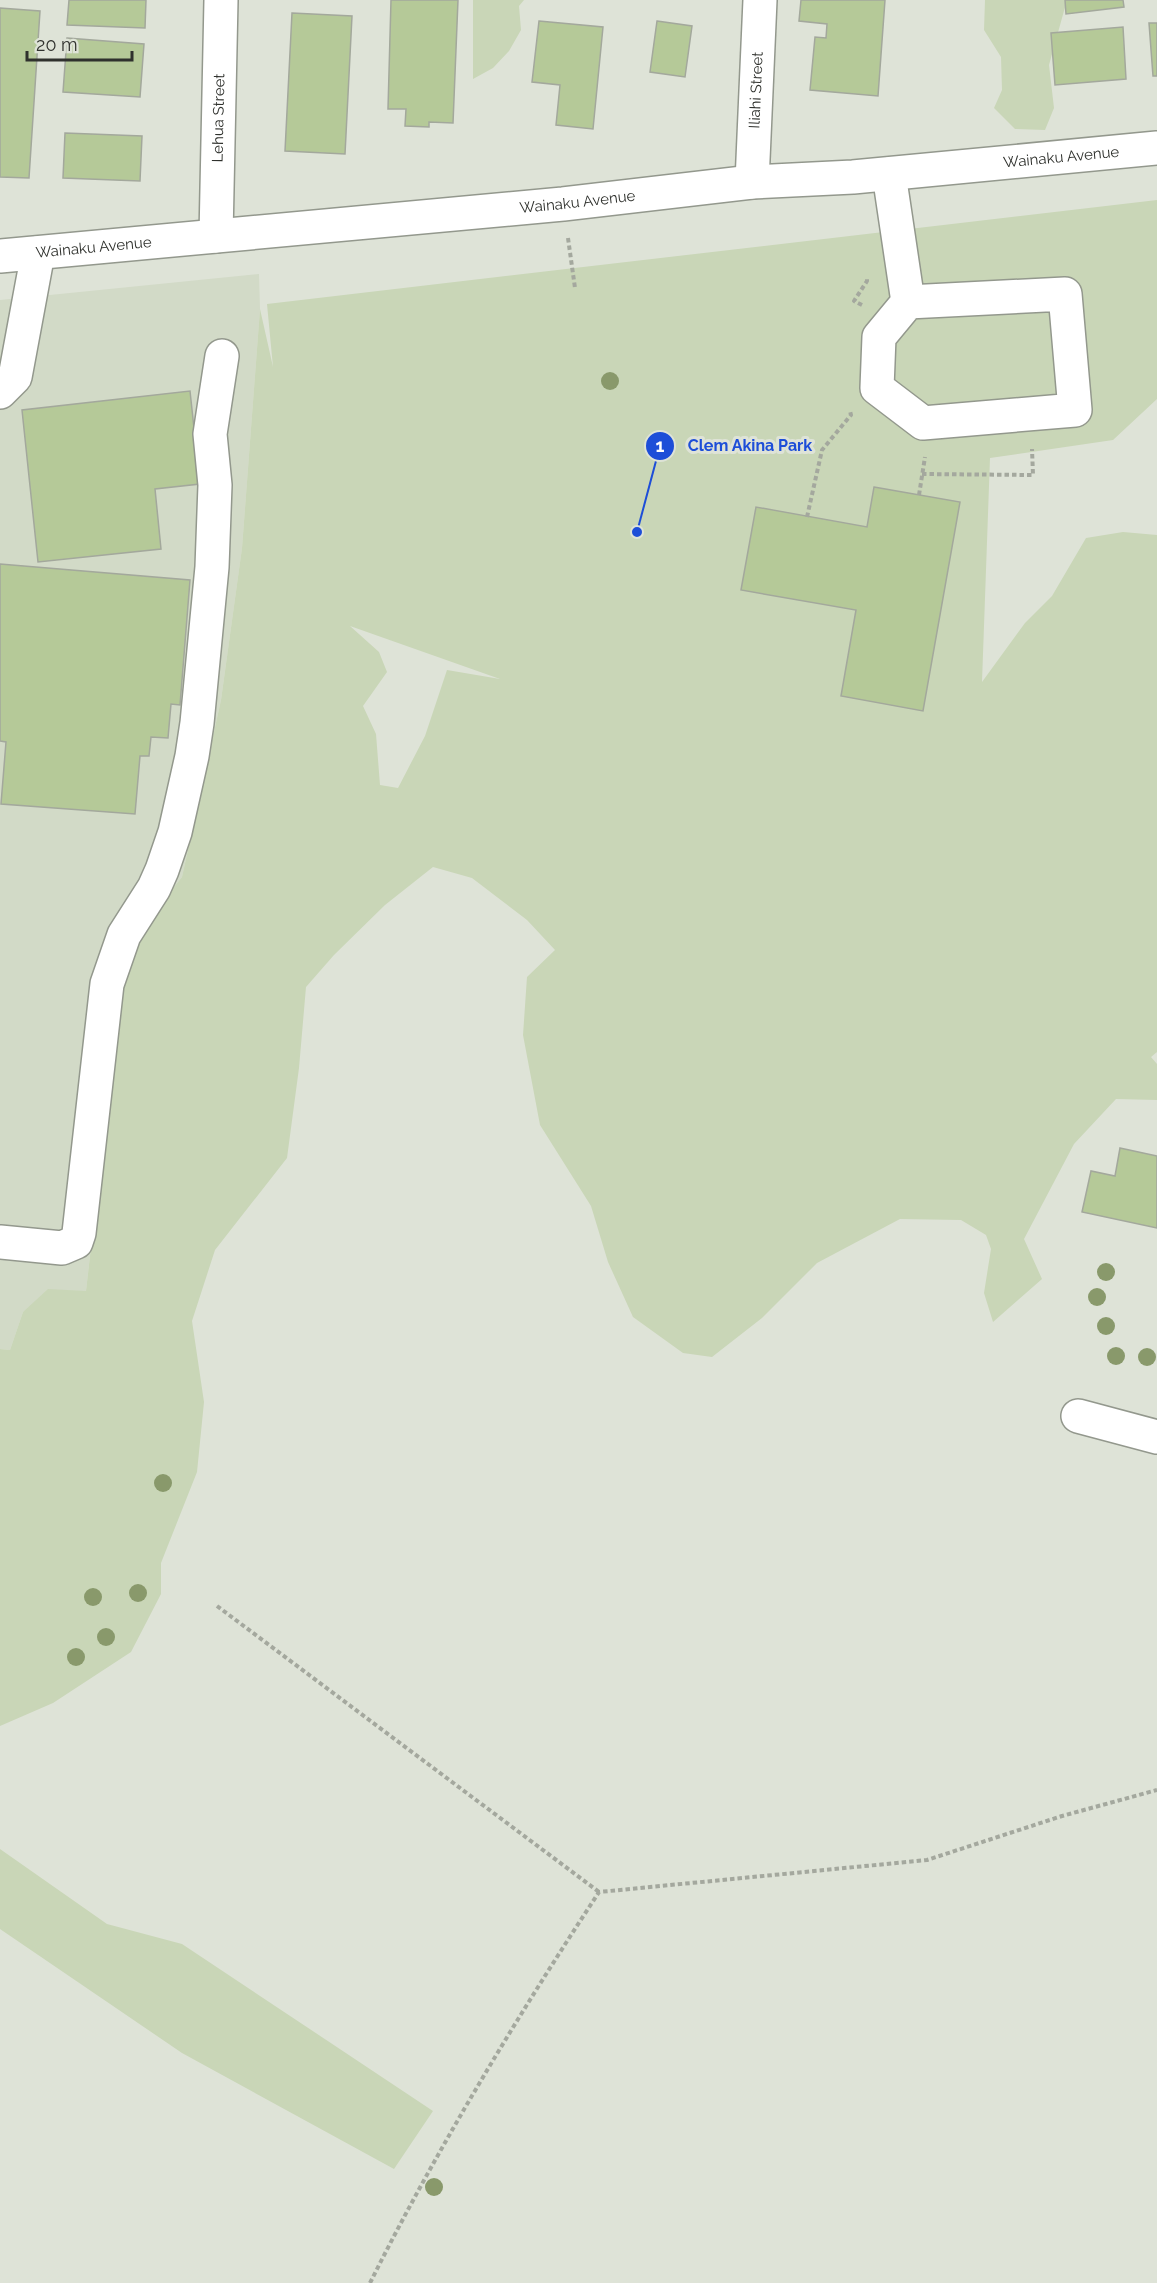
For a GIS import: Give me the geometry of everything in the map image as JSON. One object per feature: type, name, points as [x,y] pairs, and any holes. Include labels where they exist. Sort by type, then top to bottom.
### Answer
[{"type":"street","name":"Lehua Street","points":[[216,236],[221,0]]},
{"type":"street","name":"Iliahi Street","points":[[752,182],[760,0]]},
{"type":"street","name":"Wainaku Avenue","points":[[0,256],[563,204],[752,182],[889,174],[1157,148]]},
{"type":"street","points":[[889,174],[908,302]]},
{"type":"street","points":[[0,392],[15,377],[38,253]]},
{"type":"street","points":[[1065,294],[1076,410],[923,423],[877,388],[879,337],[908,302],[1065,294]]},
{"type":"street","points":[[0,1242],[62,1248],[76,1242],[79,1233],[107,984],[124,935],[154,888],[162,870],[176,832],[192,756],[212,567],[215,485],[210,434],[222,357]]},
{"type":"street","points":[[1078,1416],[1157,1437]]},
{"type":"path","points":[[563,204],[575,288]]},
{"type":"path","points":[[858,315],[864,305],[854,301],[867,281],[866,269]]},
{"type":"path","points":[[807,517],[822,450],[851,415],[848,404]]},
{"type":"path","points":[[922,474],[1033,475],[1031,414]]},
{"type":"path","points":[[217,1606],[599,1892],[927,1860],[1062,1816],[1157,1790]]},
{"type":"path","points":[[370,2283],[387,2247],[494,2060],[545,1975],[599,1892]]},
{"type":"shaded area","points":[[473,0],[524,0],[519,6],[521,30],[509,51],[493,68],[473,79]]},
{"type":"shaded area","points":[[985,0],[1067,0],[1049,65],[1054,108],[1045,130],[1015,129],[994,108],[1002,90],[1001,57],[984,30]]},
{"type":"shaded area","points":[[1157,200],[1157,399],[1113,440],[990,458],[982,682],[1025,623],[1052,596],[1086,538],[1123,532],[1157,535],[1157,1052],[1151,1057],[1157,1064],[1157,1100],[1116,1099],[1074,1144],[1024,1239],[1042,1279],[993,1322],[984,1293],[991,1249],[986,1235],[961,1220],[900,1219],[817,1263],[762,1318],[712,1357],[683,1353],[633,1317],[608,1262],[591,1206],[540,1125],[523,1035],[527,977],[555,950],[527,920],[472,878],[433,867],[385,905],[334,955],[306,987],[299,1068],[287,1158],[215,1250],[192,1321],[204,1402],[197,1472],[161,1563],[161,1594],[131,1652],[53,1703],[0,1726],[0,1349],[10,1350],[23,1312],[48,1289],[86,1291],[118,1009],[137,933],[182,877],[221,700],[242,548],[260,309],[273,367],[267,304]],"holes":[[[350,626],[500,679],[447,670],[425,736],[398,788],[380,785],[376,734],[363,706],[387,672],[379,652]]]},
{"type":"shaded area","points":[[259,274],[260,309],[242,548],[221,700],[182,877],[137,933],[109,1081],[86,1291],[23,1312],[10,1350],[0,1349],[0,300]]},
{"type":"shaded area","points":[[0,1849],[107,1924],[182,1944],[433,2111],[394,2169],[182,2053],[0,1929]]},
{"type":"building","points":[[69,0],[146,0],[145,28],[67,25]]},
{"type":"building","points":[[391,0],[458,0],[453,123],[429,122],[429,127],[405,126],[406,109],[388,109]]},
{"type":"building","points":[[801,0],[885,0],[878,96],[810,90],[815,37],[826,38],[827,24],[799,21]]},
{"type":"building","points":[[1065,0],[1123,0],[1124,7],[1066,14]]},
{"type":"building","points":[[0,8],[40,11],[29,178],[0,177]]},
{"type":"building","points":[[292,13],[352,16],[345,154],[285,151]]},
{"type":"building","points":[[539,21],[603,27],[593,129],[556,125],[560,85],[532,82]]},
{"type":"building","points":[[657,21],[692,26],[685,77],[650,72]]},
{"type":"building","points":[[1149,23],[1157,23],[1157,76],[1153,76]]},
{"type":"building","points":[[1123,27],[1126,79],[1055,85],[1051,33]]},
{"type":"building","points":[[67,38],[144,44],[140,97],[63,92]]},
{"type":"building","points":[[65,133],[142,136],[140,181],[63,178]]},
{"type":"building","points":[[190,391],[200,484],[155,489],[161,549],[38,562],[22,410]]},
{"type":"building","points":[[874,487],[960,502],[923,711],[841,696],[856,610],[741,590],[756,507],[867,527]]},
{"type":"building","points":[[0,564],[190,580],[180,705],[171,704],[168,738],[151,737],[149,756],[140,756],[135,814],[1,804],[6,742],[0,741]]},
{"type":"building","points":[[1120,1148],[1157,1156],[1157,1228],[1082,1212],[1091,1171],[1115,1176]]},
{"type":"place","name":"Clem Akina Park","points":[[637,532]]}]
